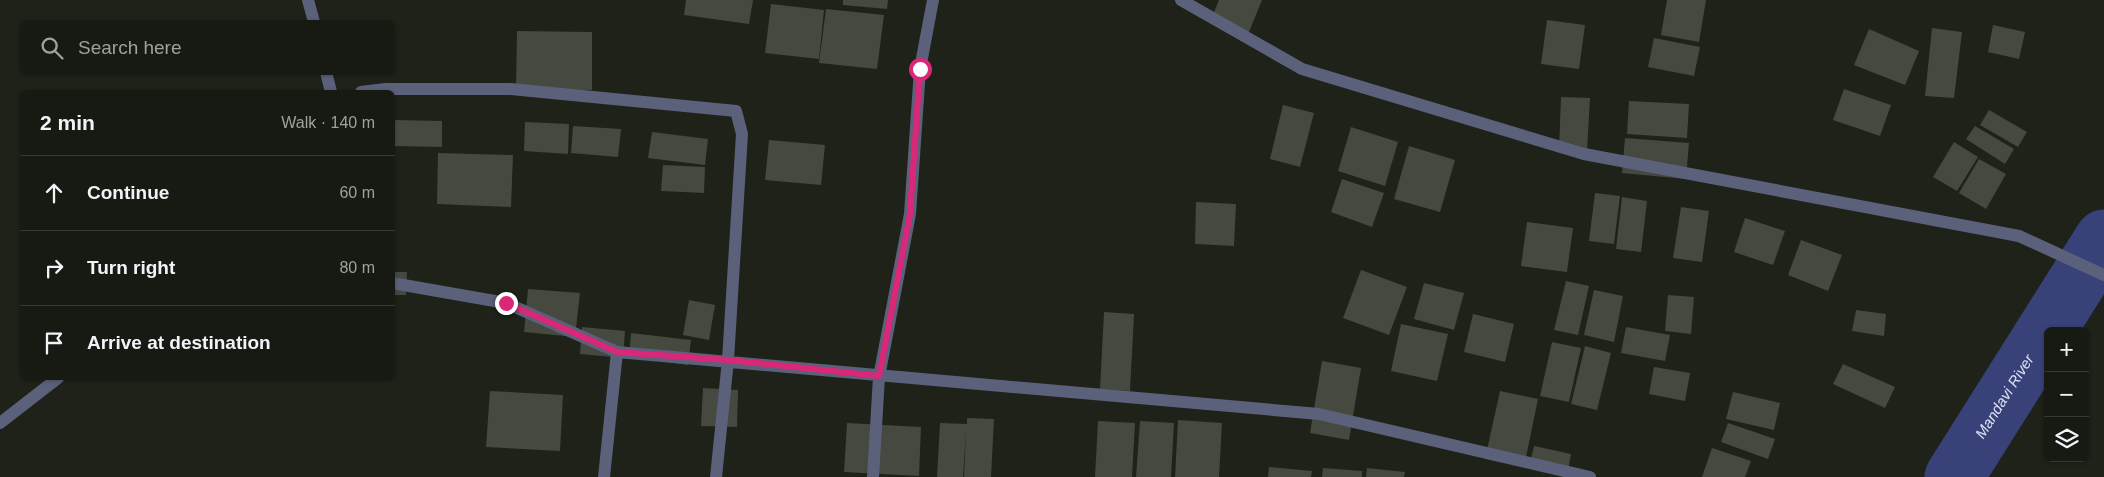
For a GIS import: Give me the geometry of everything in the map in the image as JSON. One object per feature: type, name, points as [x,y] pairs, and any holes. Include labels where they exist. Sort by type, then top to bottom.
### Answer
[{"type":"street","points":[[308,0],[313,20]]},
{"type":"street","points":[[873,477],[879,376],[910,214],[920,69],[933,0]]},
{"type":"street","points":[[1182,0],[1302,69],[1584,154],[2019,236],[2104,275]]},
{"type":"street","points":[[327,75],[330,90]]},
{"type":"street","points":[[378,90],[511,89],[736,111],[742,134],[728,360],[716,477]]},
{"type":"street","points":[[395,284],[506,303],[617,352],[728,360],[879,376],[1319,414],[1590,477]]},
{"type":"street","points":[[604,477],[617,352]]},
{"type":"street","points":[[0,423],[55,380]]},
{"type":"building","points":[[686,0],[753,0],[749,24],[684,15]]},
{"type":"building","points":[[843,0],[888,0],[887,9],[843,5]]},
{"type":"building","points":[[1219,0],[1262,0],[1247,37],[1210,22]]},
{"type":"building","points":[[1667,0],[1706,0],[1699,42],[1661,35]]},
{"type":"building","points":[[771,4],[824,10],[819,59],[765,53]]},
{"type":"building","points":[[826,9],[884,15],[877,69],[819,63]]},
{"type":"building","points":[[1547,20],[1585,25],[1579,69],[1541,64]]},
{"type":"building","points":[[1993,25],[2025,32],[2019,59],[1988,52]]},
{"type":"building","points":[[1932,28],[1962,32],[1954,98],[1925,96]]},
{"type":"building","points":[[1869,29],[1919,51],[1905,85],[1854,65]]},
{"type":"building","points":[[517,31],[592,32],[592,90],[516,89]]},
{"type":"building","points":[[1654,38],[1700,47],[1694,76],[1648,67]]},
{"type":"building","points":[[1844,89],[1891,105],[1880,136],[1833,120]]},
{"type":"building","points":[[1561,97],[1590,98],[1587,151],[1559,149]]},
{"type":"building","points":[[1629,101],[1689,104],[1687,138],[1627,134]]},
{"type":"building","points":[[1283,105],[1314,113],[1300,167],[1270,159]]},
{"type":"building","points":[[1989,110],[2027,132],[2018,147],[1980,125]]},
{"type":"building","points":[[395,120],[442,121],[442,147],[395,146]]},
{"type":"building","points":[[525,122],[569,124],[568,154],[524,151]]},
{"type":"building","points":[[573,126],[621,129],[618,157],[571,153]]},
{"type":"building","points":[[1975,126],[2014,149],[2005,164],[1966,139]]},
{"type":"building","points":[[1351,127],[1398,142],[1385,186],[1338,171]]},
{"type":"building","points":[[652,132],[708,139],[705,165],[648,158]]},
{"type":"building","points":[[1625,138],[1689,143],[1686,179],[1622,173]]},
{"type":"building","points":[[769,140],[825,145],[821,185],[765,180]]},
{"type":"building","points":[[1954,142],[1978,157],[1957,191],[1933,177]]},
{"type":"building","points":[[1409,146],[1455,160],[1440,212],[1394,199]]},
{"type":"building","points":[[438,153],[513,155],[511,207],[437,204]]},
{"type":"building","points":[[1979,159],[2006,174],[1986,209],[1959,193]]},
{"type":"building","points":[[663,165],[705,167],[704,193],[661,191]]},
{"type":"building","points":[[1342,179],[1384,193],[1372,227],[1331,212]]},
{"type":"building","points":[[1595,193],[1620,196],[1614,244],[1589,241]]},
{"type":"building","points":[[1622,197],[1647,201],[1641,252],[1616,249]]},
{"type":"building","points":[[1196,202],[1236,204],[1234,246],[1195,244]]},
{"type":"building","points":[[1681,207],[1709,211],[1702,262],[1673,258]]},
{"type":"building","points":[[1745,218],[1785,231],[1773,265],[1734,252]]},
{"type":"building","points":[[1527,222],[1573,228],[1567,272],[1521,266]]},
{"type":"building","points":[[1801,240],[1842,255],[1828,291],[1788,275]]},
{"type":"building","points":[[1361,270],[1407,287],[1389,335],[1343,318]]},
{"type":"building","points":[[395,272],[407,272],[406,295],[395,295]]},
{"type":"building","points":[[1566,281],[1589,286],[1578,335],[1554,330]]},
{"type":"building","points":[[1424,283],[1464,293],[1454,330],[1414,319]]},
{"type":"building","points":[[528,289],[580,293],[575,337],[524,332]]},
{"type":"building","points":[[1594,290],[1623,296],[1614,342],[1584,335]]},
{"type":"building","points":[[1668,295],[1694,297],[1691,334],[1665,331]]},
{"type":"building","points":[[689,300],[715,305],[709,340],[683,335]]},
{"type":"building","points":[[1856,310],[1886,314],[1884,336],[1852,331]]},
{"type":"building","points":[[1104,312],[1134,314],[1130,391],[1100,389]]},
{"type":"building","points":[[1473,314],[1514,324],[1505,362],[1464,352]]},
{"type":"building","points":[[1401,324],[1448,334],[1437,381],[1391,371]]},
{"type":"building","points":[[582,327],[625,331],[623,358],[580,354]]},
{"type":"building","points":[[1626,327],[1670,335],[1665,361],[1621,353]]},
{"type":"building","points":[[631,333],[691,340],[688,365],[629,357]]},
{"type":"building","points":[[1552,342],[1581,348],[1569,402],[1540,396]]},
{"type":"building","points":[[1585,346],[1611,353],[1597,410],[1571,404]]},
{"type":"building","points":[[1322,361],[1361,368],[1349,440],[1310,433]]},
{"type":"building","points":[[1843,364],[1895,387],[1885,408],[1833,384]]},
{"type":"building","points":[[1654,367],[1690,373],[1685,401],[1649,394]]},
{"type":"building","points":[[703,388],[738,390],[737,427],[701,426]]},
{"type":"building","points":[[490,391],[563,395],[560,451],[486,447]]},
{"type":"building","points":[[1500,391],[1538,399],[1524,467],[1485,459]]},
{"type":"building","points":[[1733,392],[1780,403],[1774,430],[1726,419]]},
{"type":"building","points":[[967,418],[994,419],[991,477],[964,477],[966,430],[963,477],[937,477],[940,423],[967,424]]},
{"type":"building","points":[[1178,420],[1222,423],[1219,477],[1175,477]]},
{"type":"building","points":[[1098,421],[1135,423],[1132,477],[1095,477]]},
{"type":"building","points":[[1140,421],[1174,423],[1171,477],[1136,477]]},
{"type":"building","points":[[847,423],[921,427],[919,476],[844,472]]},
{"type":"building","points":[[1728,423],[1775,439],[1768,459],[1721,442]]},
{"type":"building","points":[[1534,446],[1571,454],[1567,476],[1529,468]]},
{"type":"building","points":[[1712,448],[1751,461],[1745,477],[1702,477]]},
{"type":"building","points":[[1269,467],[1312,471],[1311,477],[1268,477]]},
{"type":"building","points":[[1323,468],[1362,471],[1362,477],[1322,477]]},
{"type":"building","points":[[1367,468],[1405,472],[1404,477],[1366,477]]},
{"type":"waterway","name":"Mandavi River","points":[[1954,477],[2104,239]]},
{"type":"route","points":[[506,303],[617,352],[728,360],[879,376],[910,214],[920,69]]}]
